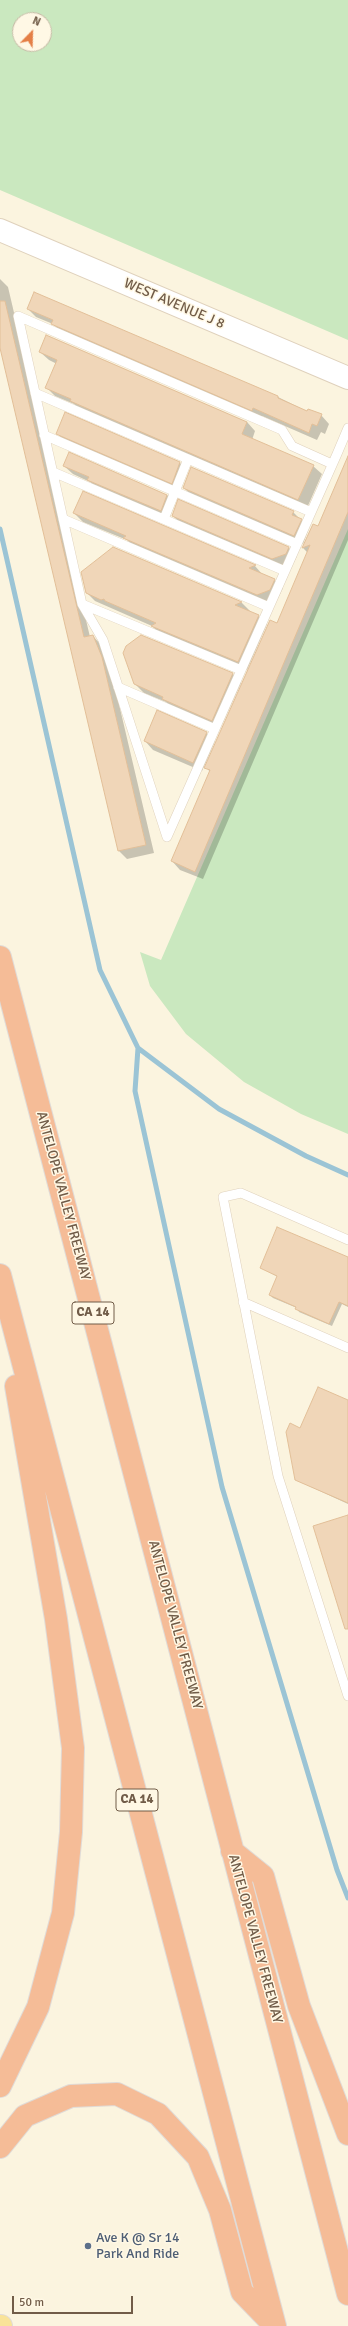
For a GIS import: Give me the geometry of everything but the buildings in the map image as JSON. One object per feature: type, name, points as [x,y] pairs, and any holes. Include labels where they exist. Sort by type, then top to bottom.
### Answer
[{"type":"highway","name":"ANTELOPE VALLEY FREEWAY","points":[[0,957],[187,1670],[232,1851],[348,2294]]},
{"type":"highway","points":[[0,1276],[16,1388],[56,1619],[72,1748],[71,1832],[63,1912],[38,2007],[0,2086]]},
{"type":"highway","name":"CA 14","points":[[0,1276],[275,2326]]},
{"type":"highway","points":[[232,1851],[263,1876],[299,2006],[348,2134]]},
{"type":"highway","points":[[0,2147],[25,2116],[71,2096],[117,2094],[158,2114],[198,2157],[220,2210],[242,2292],[275,2326]]},
{"type":"street","name":"WEST AVENUE J 8","points":[[0,230],[348,378]]},
{"type":"lane","points":[[332,464],[292,446],[282,430],[18,316],[82,604],[103,640],[167,837],[348,428]]},
{"type":"lane","points":[[35,393],[311,512]]},
{"type":"lane","points":[[44,435],[297,544]]},
{"type":"lane","points":[[164,520],[188,459]]},
{"type":"lane","points":[[53,472],[285,571]]},
{"type":"lane","points":[[63,519],[269,607]]},
{"type":"lane","points":[[82,604],[241,670]]},
{"type":"lane","points":[[118,687],[215,729]]},
{"type":"lane","points":[[348,1240],[241,1194],[223,1197],[278,1476],[348,1696]]},
{"type":"lane","points":[[243,1302],[348,1348]]},
{"type":"green space","points":[[0,0],[348,0],[348,340],[0,190]]},
{"type":"green space","points":[[348,529],[348,1134],[301,1114],[244,1082],[186,1034],[150,986],[140,952],[161,960]]},
{"type":"waterway","points":[[0,529],[100,970],[138,1048],[219,1109],[306,1156],[348,1175]]},
{"type":"waterway","points":[[138,1048],[135,1091],[222,1487],[337,1870],[348,1898]]},
{"type":"place","name":"Ave K @ Sr 14 Park And Ride","points":[[88,2246]]}]
